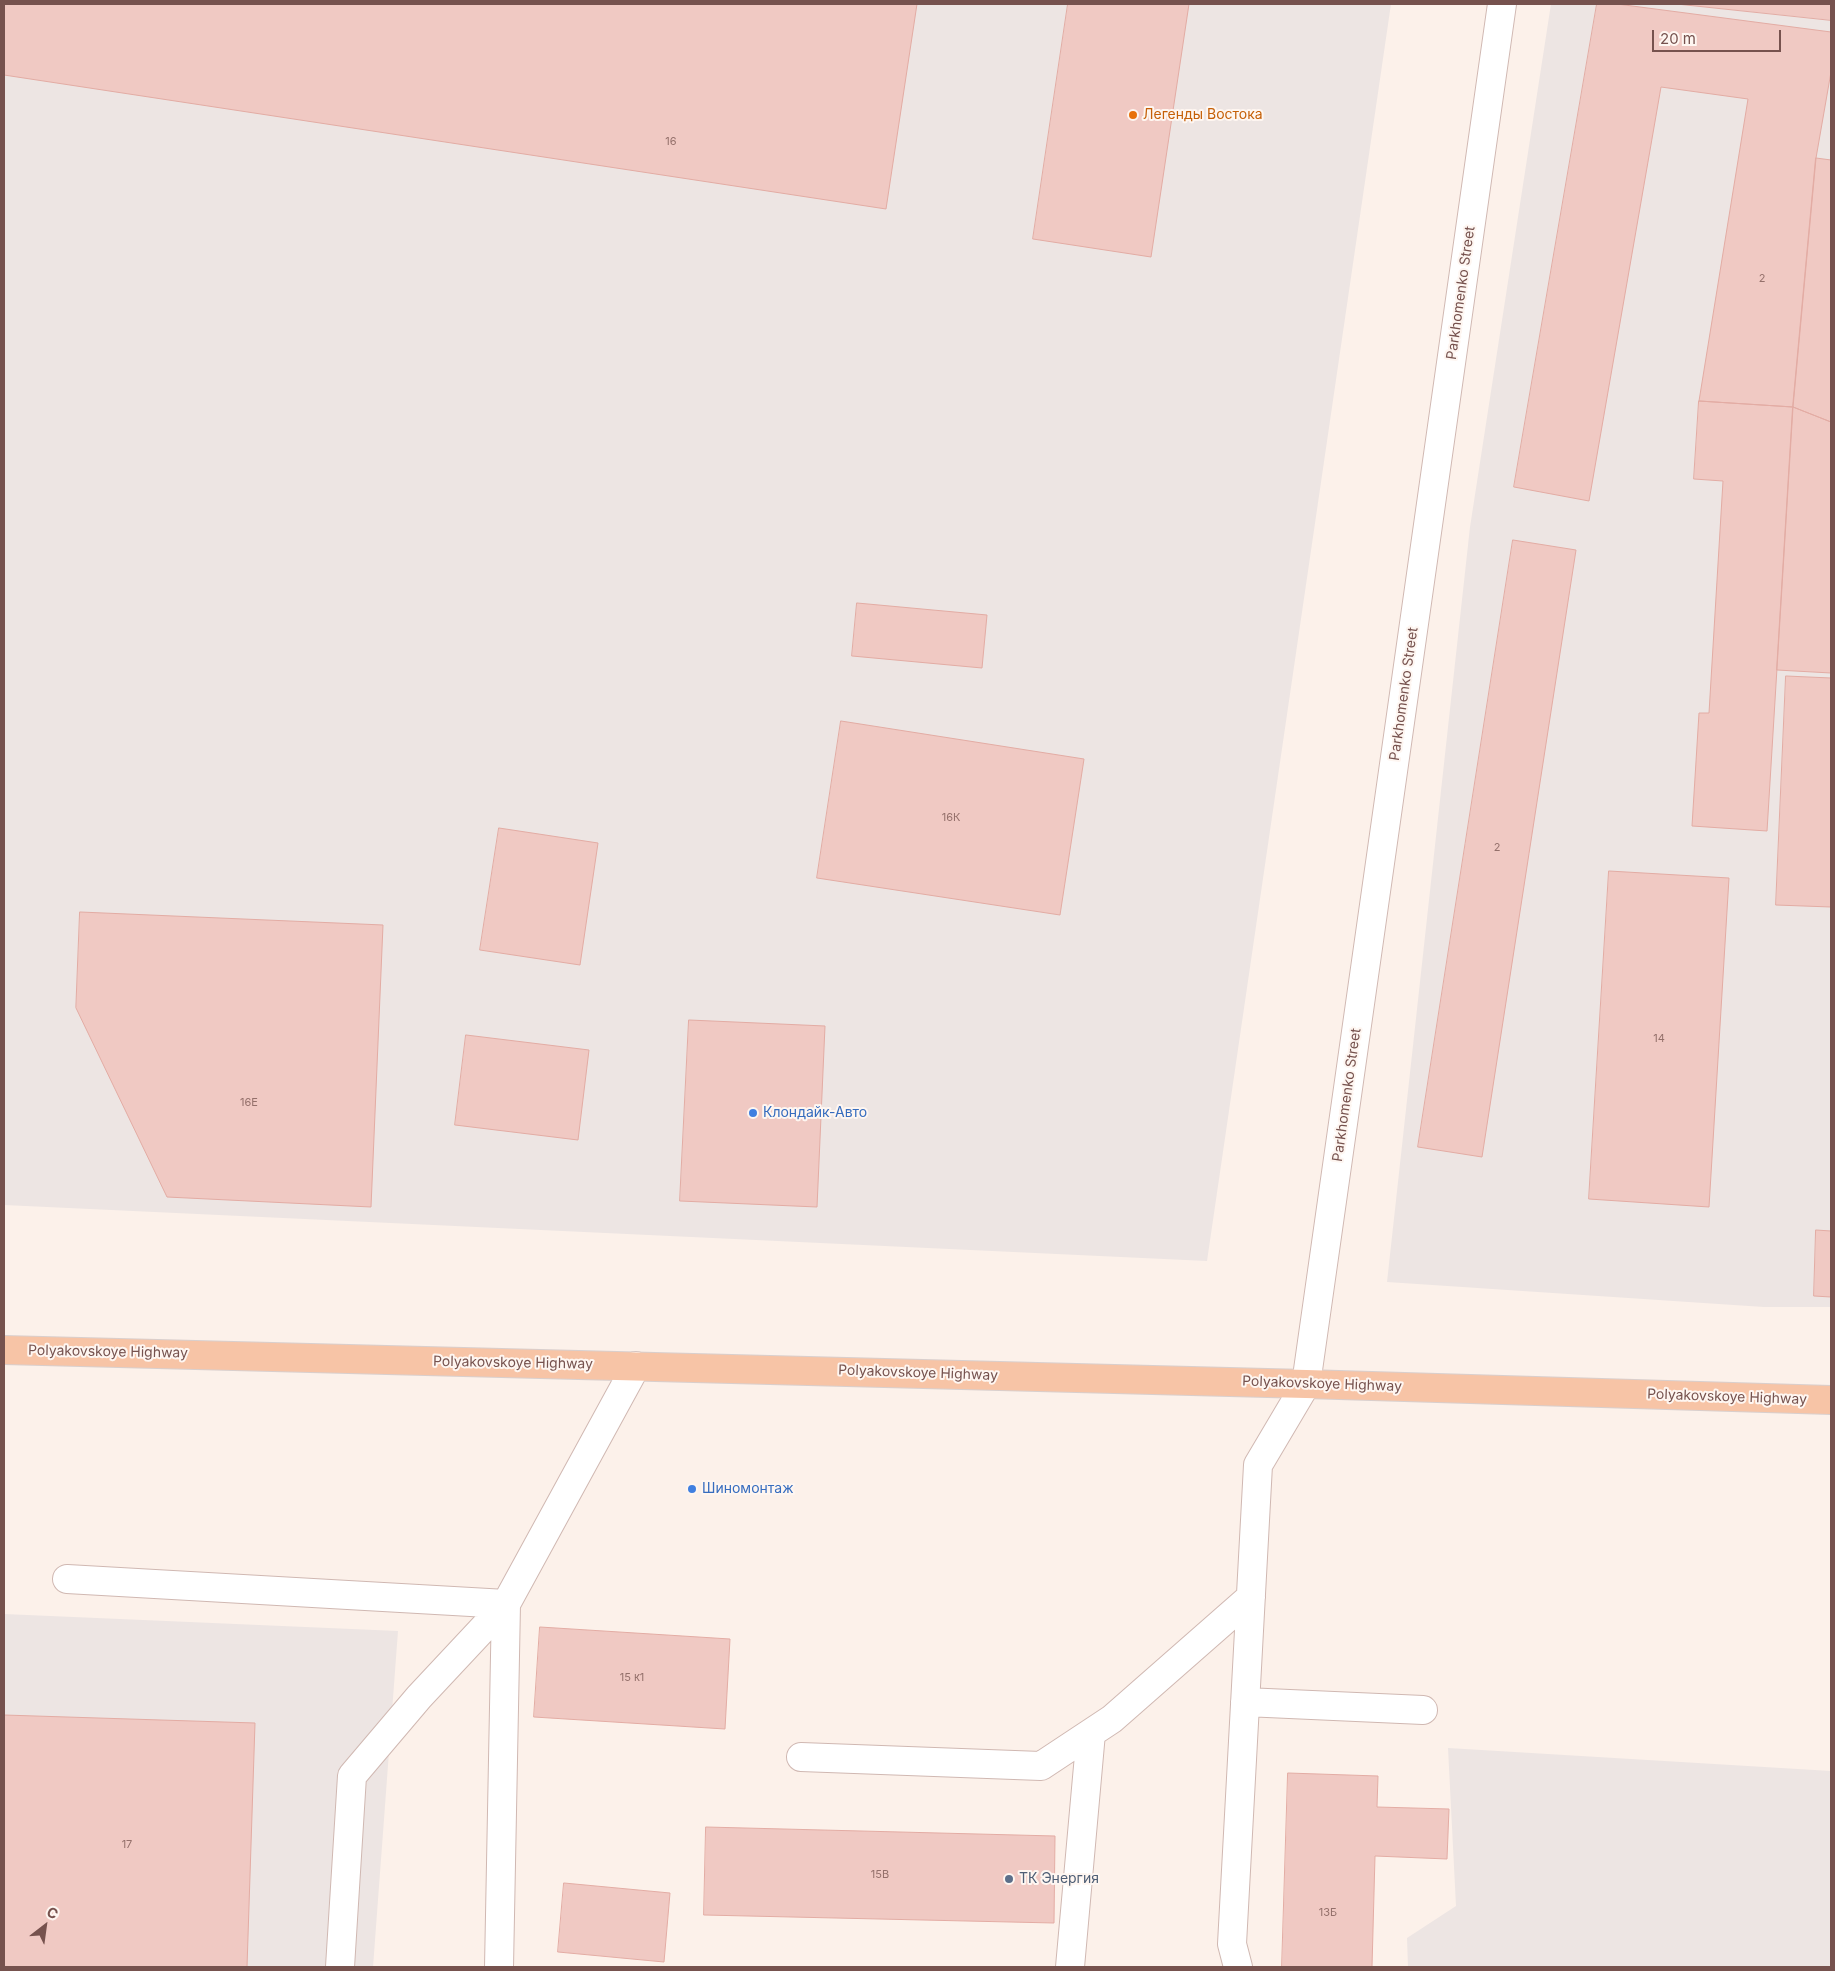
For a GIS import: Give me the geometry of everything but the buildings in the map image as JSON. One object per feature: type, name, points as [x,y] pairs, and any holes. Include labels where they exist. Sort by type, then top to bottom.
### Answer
[{"type":"main road","name":"Polyakovskoye Highway","points":[[4,1350],[1306,1384],[1831,1400]]},
{"type":"street","name":"Parkhomenko Street","points":[[1306,1384],[1502,4]]},
{"type":"street","points":[[340,1967],[352,1776],[419,1697],[506,1604],[636,1366]]},
{"type":"street","points":[[1238,1967],[1232,1944],[1258,1465],[1306,1384]]},
{"type":"street","points":[[67,1579],[506,1604]]},
{"type":"street","points":[[801,1757],[1041,1766],[1112,1719],[1251,1597]]},
{"type":"street","points":[[499,1967],[506,1604]]},
{"type":"street","points":[[1245,1702],[1423,1710]]},
{"type":"street","points":[[1070,1967],[1091,1733]]},
{"type":"shaded area","points":[[4,4],[1391,4],[1207,1261],[4,1205]]},
{"type":"shaded area","points":[[1551,4],[1831,4],[1831,1307],[1764,1307],[1387,1282],[1470,527]]},
{"type":"shaded area","points":[[4,1614],[398,1631],[373,1967],[4,1967]]},
{"type":"shaded area","points":[[1448,1748],[1831,1771],[1831,1967],[1408,1967],[1407,1938],[1456,1906]]},
{"type":"place","name":"Легенды Востока","points":[[1133,115]]},
{"type":"place","name":"Клондайк-Авто","points":[[753,1113]]},
{"type":"place","name":"Шиномонтаж","points":[[692,1489]]},
{"type":"place","name":"ТК Энергия","points":[[1009,1879]]}]
